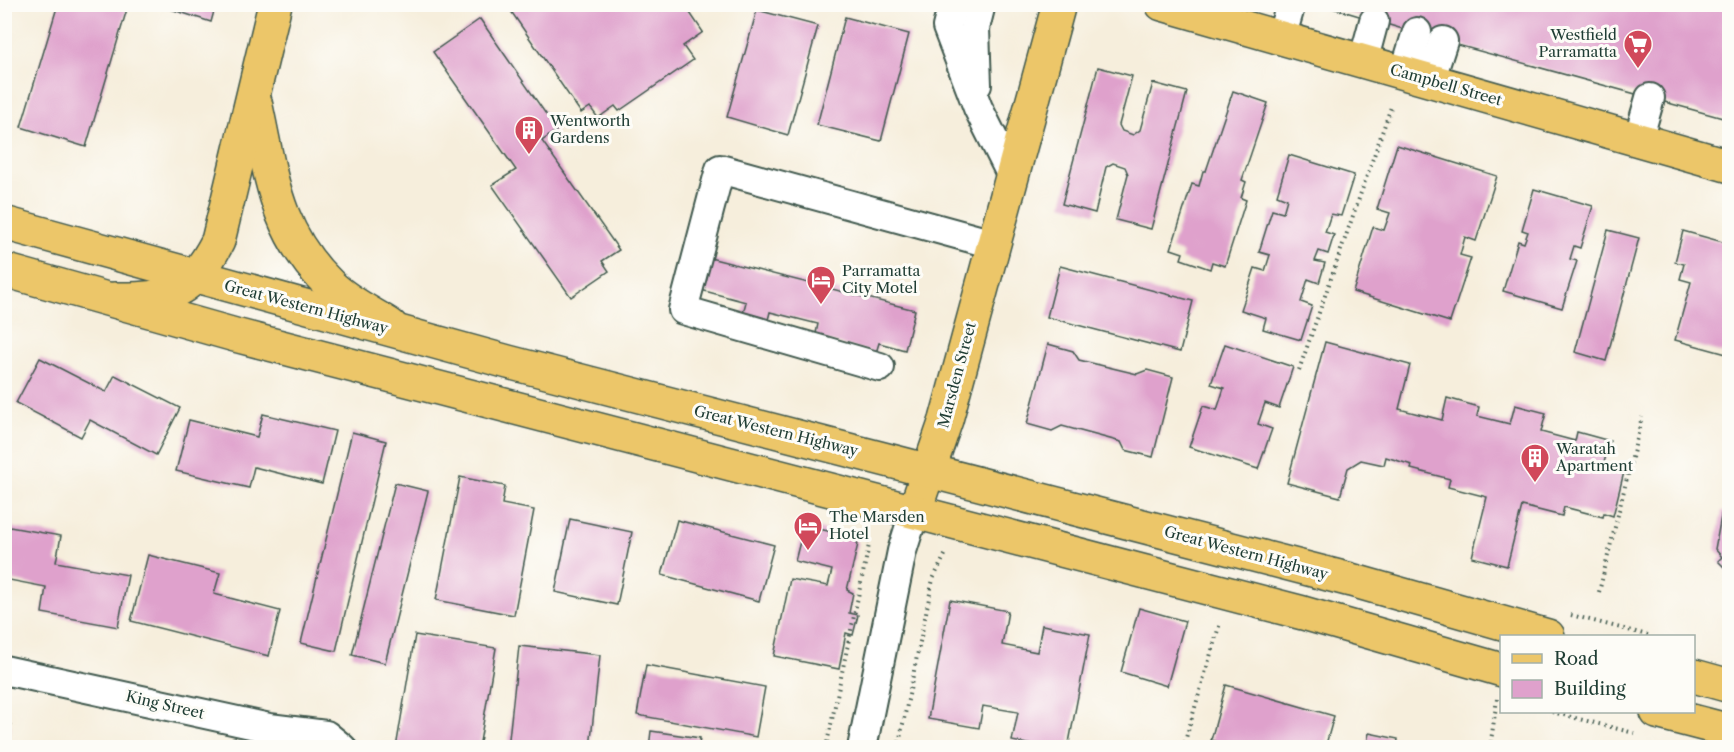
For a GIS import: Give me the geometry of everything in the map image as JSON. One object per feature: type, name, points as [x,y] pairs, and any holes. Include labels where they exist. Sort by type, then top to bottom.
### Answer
[{"type":"main road","points":[[110,299],[149,298],[169,294],[184,287],[197,277],[218,241],[275,4]]},
{"type":"main road","name":"Marsden Street","points":[[915,510],[946,420],[1059,4]]},
{"type":"main road","name":"Campbell Street","points":[[1162,4],[1730,166]]},
{"type":"main road","points":[[253,94],[272,185],[279,208],[296,241],[331,286],[402,333]]},
{"type":"main road","name":"Great Western Highway","points":[[4,223],[402,333],[1350,580],[1544,635]]},
{"type":"main road","points":[[4,270],[246,338],[915,510],[1231,594],[1500,684]]},
{"type":"main road","points":[[1695,676],[1730,686]]},
{"type":"main road","points":[[1651,723],[1730,731]]},
{"type":"street","points":[[953,4],[947,27],[978,108],[1012,176]]},
{"type":"street","points":[[978,108],[975,28],[981,4]]},
{"type":"street","points":[[1281,38],[1291,4]]},
{"type":"street","points":[[1363,62],[1374,21]]},
{"type":"street","points":[[1417,77],[1430,36]]},
{"type":"street","points":[[1638,140],[1650,98]]},
{"type":"street","points":[[880,367],[683,310],[720,169],[993,244]]},
{"type":"street","name":"Marsden Street","points":[[862,747],[902,551],[915,510]]},
{"type":"street","name":"King Street","points":[[4,669],[334,741]]},
{"type":"path","points":[[1299,370],[1391,107]]},
{"type":"path","points":[[4,326],[10,302]]},
{"type":"path","points":[[1599,592],[1642,417]]},
{"type":"path","points":[[826,747],[869,545],[865,531]]},
{"type":"path","points":[[897,747],[933,579],[945,553]]},
{"type":"path","points":[[1183,747],[1231,594]]},
{"type":"path","points":[[1490,747],[1500,684]]},
{"type":"path","points":[[1568,713],[1651,723]]},
{"type":"building","points":[[58,4],[111,4],[127,9],[86,147],[21,127]]},
{"type":"building","points":[[155,4],[216,4],[211,22]]},
{"type":"building","points":[[506,4],[684,4],[703,32],[683,46],[693,60],[619,111],[615,106],[598,118],[590,107],[581,113]]},
{"type":"building","name":"Westfield Parramatta","points":[[1319,4],[1730,4],[1730,120],[1443,41]]},
{"type":"building","points":[[757,10],[818,26],[788,135],[727,117]]},
{"type":"building","points":[[845,17],[909,34],[881,141],[817,125]]},
{"type":"building","name":"Wentworth Gardens","points":[[480,19],[557,130],[542,141],[619,250],[602,261],[609,271],[571,297],[492,185],[516,170],[433,52]]},
{"type":"building","points":[[1098,67],[1132,76],[1119,125],[1122,131],[1133,135],[1140,130],[1153,83],[1187,92],[1151,229],[1116,220],[1128,174],[1125,167],[1113,163],[1106,167],[1095,213],[1062,204]]},
{"type":"building","points":[[1233,91],[1268,103],[1242,180],[1246,182],[1241,198],[1246,200],[1225,266],[1212,262],[1210,269],[1181,259],[1183,253],[1171,249],[1192,184],[1199,186],[1203,171],[1206,171]]},
{"type":"building","points":[[1397,145],[1497,176],[1476,241],[1465,237],[1460,255],[1471,258],[1450,322],[1353,292],[1373,227],[1384,230],[1390,213],[1377,209]]},
{"type":"building","points":[[1289,155],[1354,175],[1341,216],[1331,214],[1325,232],[1334,235],[1328,254],[1319,251],[1315,261],[1325,263],[1319,283],[1308,279],[1301,302],[1312,306],[1301,340],[1263,329],[1266,318],[1241,310],[1255,268],[1265,271],[1270,255],[1259,252],[1272,210],[1283,213],[1287,199],[1277,195]]},
{"type":"building","points":[[1534,189],[1593,206],[1580,248],[1574,246],[1570,259],[1577,261],[1562,308],[1503,291],[1518,241],[1524,243],[1528,232],[1522,230]]},
{"type":"building","points":[[1608,230],[1639,238],[1606,361],[1575,352]]},
{"type":"building","points":[[1683,231],[1730,244],[1730,355],[1675,340],[1691,282],[1680,279],[1684,264],[1675,262]]},
{"type":"building","name":"Parramatta City Motel","points":[[706,257],[915,310],[905,350],[879,343],[876,353],[815,338],[818,324],[770,312],[767,324],[742,317],[746,302],[697,289]]},
{"type":"building","points":[[1060,266],[1193,301],[1180,352],[1047,317]]},
{"type":"building","points":[[1325,342],[1410,365],[1399,409],[1442,420],[1447,398],[1479,407],[1477,416],[1510,424],[1515,405],[1546,413],[1541,432],[1575,441],[1577,432],[1610,441],[1603,466],[1624,472],[1613,516],[1604,513],[1603,517],[1564,507],[1562,516],[1522,506],[1507,566],[1472,557],[1487,497],[1448,487],[1450,479],[1411,469],[1412,465],[1386,457],[1384,465],[1361,460],[1348,468],[1340,497],[1287,483]]},
{"type":"building","points":[[1048,344],[1073,351],[1079,360],[1137,374],[1147,370],[1173,377],[1153,457],[1125,450],[1121,442],[1062,426],[1052,431],[1027,424]]},
{"type":"building","points":[[1225,344],[1293,367],[1279,408],[1265,403],[1258,424],[1272,429],[1258,469],[1189,447],[1203,406],[1217,410],[1224,388],[1211,384]]},
{"type":"building","points":[[40,358],[106,392],[115,375],[180,408],[156,455],[90,420],[81,437],[16,403]]},
{"type":"building","points":[[263,414],[335,431],[322,484],[254,467],[249,488],[176,471],[189,420],[257,437]]},
{"type":"building","points":[[352,432],[386,441],[336,651],[301,643]]},
{"type":"building","points":[[460,477],[505,486],[502,504],[534,510],[514,615],[436,600]]},
{"type":"building","points":[[395,483],[428,491],[385,663],[352,655]]},
{"type":"building","points":[[1730,500],[1730,573],[1718,561],[1722,557],[1715,549],[1722,511],[1725,511]]},
{"type":"building","points":[[570,519],[632,532],[617,605],[555,592]]},
{"type":"building","points":[[677,520],[774,545],[759,601],[662,575]]},
{"type":"building","points":[[4,526],[61,536],[56,562],[128,575],[118,627],[42,613],[46,587],[4,579]]},
{"type":"building","points":[[804,526],[852,536],[858,544],[847,590],[853,593],[849,613],[858,615],[853,635],[846,633],[839,669],[774,656],[790,579],[828,586],[832,570],[795,561]]},
{"type":"building","points":[[148,555],[220,573],[214,594],[280,611],[269,656],[131,621]]},
{"type":"building","points":[[950,600],[1008,611],[1002,645],[1037,652],[1042,625],[1090,634],[1068,748],[1047,748],[1012,741],[1018,712],[983,706],[979,728],[928,719]]},
{"type":"building","points":[[1139,608],[1185,621],[1167,686],[1121,672]]},
{"type":"building","points":[[415,635],[496,648],[479,748],[396,748]]},
{"type":"building","points":[[519,646],[600,655],[590,748],[508,748]]},
{"type":"building","points":[[646,665],[765,687],[756,737],[637,715]]},
{"type":"building","points":[[1226,685],[1334,716],[1325,748],[1237,748],[1211,740]]},
{"type":"building","points":[[4,724],[11,725],[5,747],[4,747]]},
{"type":"building","points":[[651,731],[700,738],[698,748],[649,748]]},
{"type":"building","points":[[1369,733],[1398,739],[1397,748],[1366,748]]},
{"type":"building","points":[[757,742],[781,746],[781,748],[756,748]]},
{"type":"building","points":[[1449,742],[1470,746],[1470,748],[1448,748]]},
{"type":"place","name":"Westfield Parramatta","points":[[1638,70]]},
{"type":"place","name":"Wentworth Gardens","points":[[529,156]]},
{"type":"place","name":"Parramatta City Motel","points":[[821,306]]},
{"type":"place","name":"Waratah Apartment","points":[[1535,484]]},
{"type":"place","name":"The Marsden Hotel","points":[[808,552]]}]
